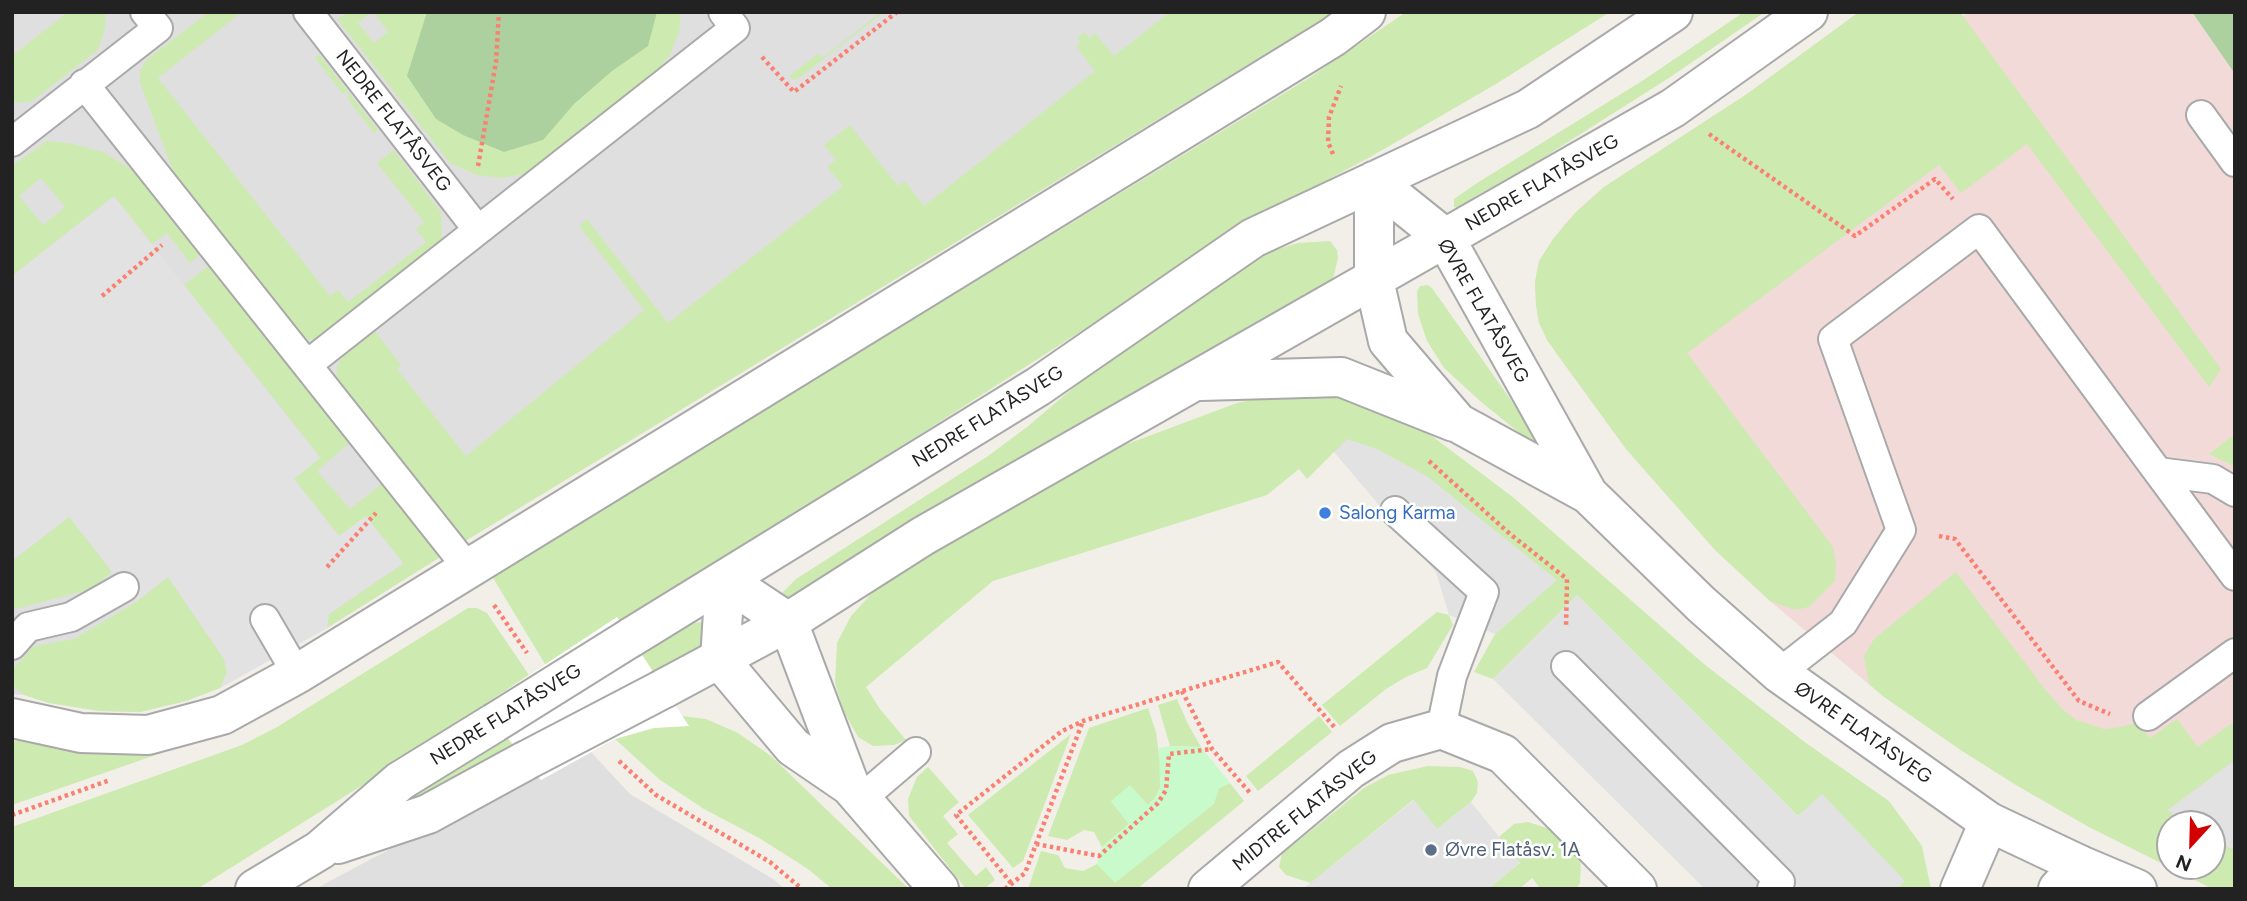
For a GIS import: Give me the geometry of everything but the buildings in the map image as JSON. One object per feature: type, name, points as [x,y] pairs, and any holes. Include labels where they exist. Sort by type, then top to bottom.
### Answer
[{"type":"street","points":[[12,718],[81,733],[148,735],[222,715],[297,674],[467,567],[1333,37],[1366,12]]},
{"type":"street","name":"NEDRE FLATÅSVEG","points":[[256,889],[320,850],[400,781],[1039,386],[1253,238],[1528,109],[1673,12]]},
{"type":"street","name":"NEDRE FLATÅSVEG","points":[[320,850],[428,814],[788,622],[923,536],[1673,108],[1808,12]]},
{"type":"street","name":"ØVRE FLATÅSVEG","points":[[1374,181],[1445,238],[1588,494]]},
{"type":"street","name":"ØVRE FLATÅSVEG","points":[[1374,181],[1374,280],[1388,341],[1458,424],[1588,494],[1701,604],[1779,673],[2069,877],[2137,889]]},
{"type":"street","name":"NEDRE FLATÅSVEG","points":[[1195,382],[1340,377],[1458,424]]},
{"type":"street","points":[[725,580],[788,622],[855,792]]},
{"type":"street","points":[[725,580],[720,660],[793,747],[855,792],[939,889]]},
{"type":"street","points":[[1441,729],[1503,754],[1637,889]]},
{"type":"street","name":"MIDTRE FLATÅSVEG","points":[[1208,889],[1351,769],[1392,743],[1441,729]]},
{"type":"street","points":[[1960,889],[1989,822]]},
{"type":"lane","name":"NEDRE FLATÅSVEG","points":[[308,12],[478,230]]},
{"type":"lane","points":[[12,142],[84,84],[160,17]]},
{"type":"lane","points":[[308,364],[478,230],[729,20]]},
{"type":"lane","points":[[84,84],[467,567]]},
{"type":"lane","points":[[2201,115],[2235,162]]},
{"type":"lane","points":[[1779,673],[1843,623],[1901,530],[1833,339],[1979,229],[2235,576]]},
{"type":"lane","points":[[2158,471],[2213,479],[2235,492]]},
{"type":"lane","points":[[1395,511],[1484,592],[1452,676],[1441,729]]},
{"type":"lane","points":[[12,645],[28,627],[71,617],[124,587]]},
{"type":"lane","points":[[265,619],[297,674]]},
{"type":"lane","points":[[2148,716],[2235,653]]},
{"type":"lane","points":[[1566,666],[1780,882],[1772,889]]},
{"type":"lane","points":[[855,792],[916,752]]},
{"type":"path","points":[[478,230],[477,175],[496,62],[499,12]]},
{"type":"path","points":[[729,20],[794,92],[897,12]]},
{"type":"path","points":[[1673,108],[1855,236],[1935,179],[1979,229]]},
{"type":"path","points":[[102,296],[161,244]]},
{"type":"path","points":[[327,567],[402,484]]},
{"type":"path","points":[[1901,530],[1955,539],[2079,701],[2108,714],[2148,716]]},
{"type":"path","points":[[467,567],[530,658]]},
{"type":"path","points":[[1011,883],[956,815],[1062,732],[1083,721],[1278,662],[1332,724]]},
{"type":"path","points":[[1182,691],[1212,749],[1251,795]]},
{"type":"path","points":[[1004,889],[1025,873],[1083,721]]},
{"type":"path","points":[[1036,844],[1099,856],[1158,803],[1166,790],[1169,754],[1212,749]]},
{"type":"path","points":[[611,754],[656,795],[770,862],[802,889]]},
{"type":"path","points":[[12,815],[121,776]]},
{"type":"shaded area","points":[[12,12],[1334,12],[327,628],[220,688],[186,701],[140,712],[100,711],[12,694]]},
{"type":"shaded area","points":[[1859,12],[1960,12],[1963,16],[1969,12],[2192,12],[2235,74],[2235,889],[2213,889],[2195,880],[2226,880],[2226,810],[2156,810],[2156,860],[2089,827],[2016,785],[1884,697],[1770,601],[1715,550],[1626,449],[1556,353],[1539,323],[1535,282],[1539,261],[1564,225],[1604,187],[1747,94]]},
{"type":"shaded area","points":[[114,196],[320,458],[294,479],[339,536],[366,516],[403,563],[329,614],[327,628],[220,688],[227,673],[224,659],[168,577],[136,602],[69,517],[12,561],[12,276]]},
{"type":"shaded area","points":[[1347,439],[1377,449],[1428,477],[1557,580],[1495,634],[1449,615],[1436,572],[1334,452]]},
{"type":"shaded area","points":[[1577,595],[1798,816],[1822,794],[1905,881],[1896,889],[1705,889],[1493,679]]},
{"type":"shaded area","points":[[591,752],[630,794],[773,879],[785,889],[315,889],[534,772],[541,780]]},
{"type":"shaded area","points":[[2235,760],[2235,850],[2226,846],[2226,810],[2168,810]]},
{"type":"shaded area","name":"Øvre Flatåsv. 1A","points":[[1414,800],[1437,829],[1471,802],[1520,863],[1488,889],[1303,889]]},
{"type":"green space","points":[[68,12],[106,12],[105,29],[98,50],[32,101],[12,101],[12,56]]},
{"type":"green space","points":[[209,12],[242,12],[158,78],[330,296],[338,290],[348,302],[426,242],[416,229],[424,222],[377,163],[394,150],[441,212],[442,237],[435,248],[323,337],[309,340],[300,337],[175,176],[140,83],[140,71],[147,59]]},
{"type":"green space","points":[[348,12],[372,12],[358,23],[374,43],[388,32],[373,12],[681,13],[679,32],[670,55],[654,75],[529,173],[502,178],[477,175],[450,163],[337,19]]},
{"type":"green space","points":[[427,12],[657,12],[648,46],[612,71],[574,104],[543,140],[504,152],[463,135],[436,119],[407,76]]},
{"type":"green space","points":[[884,12],[799,78],[793,80],[789,76],[818,54],[822,58]]},
{"type":"green space","points":[[1170,12],[1334,12],[462,543],[341,390],[337,367],[342,357],[374,330],[401,365],[397,369],[466,456],[644,310],[579,226],[587,219],[668,323],[843,186],[827,167],[836,160],[824,145],[850,125],[898,186],[905,181],[924,206],[1095,71],[1076,46],[1081,43],[1077,38],[1084,32],[1089,38],[1095,33],[1114,56]]},
{"type":"green space","points":[[1406,12],[1610,12],[1496,84],[1372,156],[1266,213],[825,495],[197,889],[12,889],[12,827],[242,745],[277,727],[468,608],[477,608],[487,613],[529,675],[545,664],[493,578],[496,574],[1309,78]]},
{"type":"green space","points":[[1744,12],[1765,12],[1672,76],[1535,163],[1459,208],[1454,207],[1454,199],[1477,183],[1642,81]]},
{"type":"green space","points":[[1859,12],[1960,12],[2221,369],[2209,387],[2027,144],[1961,193],[1939,165],[1687,353],[1833,547],[1835,581],[1809,607],[1795,610],[1770,601],[1715,550],[1626,449],[1547,340],[1539,323],[1535,282],[1539,261],[1553,239],[1577,211],[1604,187],[1747,94]]},
{"type":"green space","points":[[2192,12],[2235,12],[2235,74]]},
{"type":"green space","points":[[319,54],[378,130],[374,133],[347,98],[349,96],[346,92],[343,94],[315,58]]},
{"type":"green space","points":[[47,141],[69,143],[103,152],[139,174],[202,253],[190,263],[167,233],[152,244],[114,196],[12,276],[12,166]],"holes":[[[41,178],[65,207],[43,225],[19,196]]]},
{"type":"green space","points":[[1330,241],[1337,250],[1338,258],[1333,279],[1329,283],[783,601],[780,595],[796,579],[988,456],[1027,427],[1118,350],[1249,263],[1298,243]]},
{"type":"green space","points":[[212,263],[352,441],[317,471],[350,509],[384,482],[442,556],[327,628],[329,614],[403,564],[340,537],[294,479],[320,457],[184,285]]},
{"type":"green space","points":[[1428,285],[1539,440],[1537,443],[1533,444],[1444,368],[1427,341],[1418,314],[1417,291],[1420,286]]},
{"type":"green space","points":[[1312,392],[1356,400],[1399,414],[1514,498],[1704,664],[1806,743],[1889,801],[1922,846],[1931,889],[1896,889],[1904,881],[1822,795],[1798,816],[1577,595],[1493,679],[1474,672],[1495,634],[1556,580],[1334,452],[1307,479],[1299,469],[1267,495],[993,581],[866,687],[906,740],[894,745],[873,746],[858,737],[844,712],[835,683],[837,643],[851,616],[882,582],[1079,462],[1237,403],[1270,396]]},
{"type":"green space","points":[[2235,434],[2235,467],[2209,454]]},
{"type":"green space","points":[[69,516],[112,572],[91,589],[12,610],[12,561]]},
{"type":"green space","points":[[1956,572],[2044,688],[2063,710],[2076,720],[2104,729],[2137,722],[2150,738],[2177,719],[2198,747],[2235,721],[2235,760],[2168,810],[2156,810],[2156,860],[2089,827],[2016,785],[1884,697],[1869,684],[1864,656],[1874,639]]},
{"type":"green space","points":[[168,577],[224,659],[227,673],[220,688],[186,701],[140,712],[100,711],[49,703],[24,695],[13,685],[12,670],[34,646],[74,639],[136,602]]},
{"type":"green space","points":[[1437,612],[1449,615],[1453,625],[1427,668],[1386,689],[1340,726],[1322,705]]},
{"type":"green space","points":[[699,622],[713,626],[713,643],[413,803],[408,796],[662,634]]},
{"type":"green space","points":[[1177,699],[1201,747],[1170,746],[1158,705]]},
{"type":"green space","points":[[1148,708],[1156,732],[1160,763],[1160,788],[1155,798],[1148,805],[1111,801],[1129,824],[1102,847],[1094,832],[1084,830],[1067,840],[1048,836],[1089,728]]},
{"type":"green space","points":[[682,716],[706,719],[738,733],[771,756],[909,889],[832,889],[808,869],[759,838],[704,809],[660,780],[615,739],[541,780],[635,720]]},
{"type":"green space","points":[[1319,716],[1332,732],[1258,791],[1246,776]]},
{"type":"green space","points":[[1071,734],[1023,861],[1013,868],[968,815]]},
{"type":"green space","points":[[12,741],[127,753],[170,750],[12,805]]},
{"type":"green space","points":[[1201,747],[1230,783],[1219,788],[1214,804],[1115,883],[1097,864],[1102,847],[1129,824],[1111,801],[1130,785],[1148,805],[1160,788],[1159,748]]},
{"type":"green space","points":[[1428,766],[1460,767],[1473,771],[1478,782],[1477,793],[1471,802],[1437,829],[1413,800],[1311,883],[1286,875],[1279,867],[1282,854],[1364,788],[1388,775]]},
{"type":"green space","points":[[928,767],[959,802],[943,816],[958,834],[947,843],[976,876],[986,867],[995,880],[984,889],[966,889],[909,816],[908,799],[917,777]]},
{"type":"green space","points":[[1230,783],[1244,801],[1137,889],[1028,889],[1041,851],[1058,855],[1065,868],[1083,871],[1097,864],[1115,882],[1219,788]]},
{"type":"green space","points":[[1528,822],[1550,829],[1581,863],[1580,883],[1576,889],[1541,889],[1532,878],[1519,889],[1488,889],[1520,863],[1499,837],[1514,824]]},
{"type":"green space","points":[[2226,846],[2235,850],[2235,889],[2213,889],[2195,880],[2226,880]]},
{"type":"pier","points":[[617,617],[689,726],[654,728],[615,739],[541,780],[482,706]]},
{"type":"place","name":"Salong Karma","points":[[1325,513]]},
{"type":"place","name":"Øvre Flatåsv. 1A","points":[[1431,850]]}]
